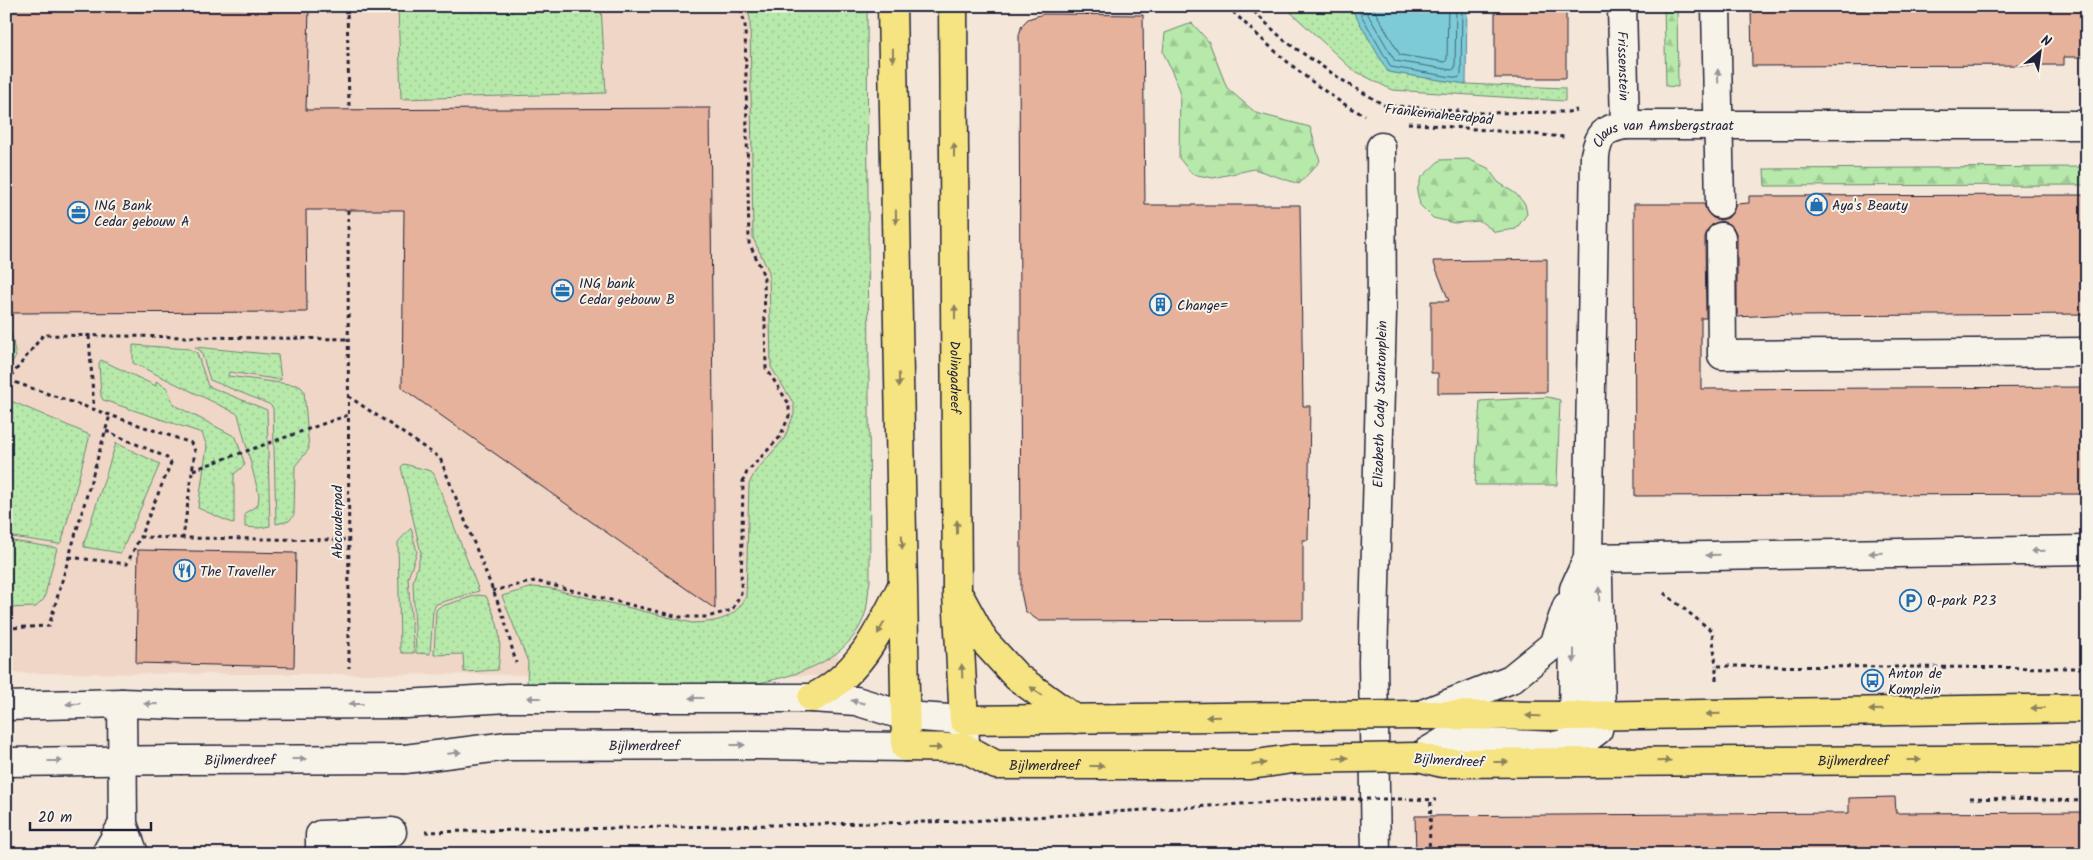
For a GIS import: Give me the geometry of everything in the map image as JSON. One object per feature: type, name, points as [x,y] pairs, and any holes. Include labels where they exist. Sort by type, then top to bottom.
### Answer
[{"type":"main road","points":[[892,6],[906,747]]},
{"type":"main road","name":"Dolingadreef","points":[[953,6],[957,594],[964,720]]},
{"type":"main road","points":[[812,698],[831,688],[858,662],[880,632],[902,585]]},
{"type":"main road","points":[[957,594],[984,641],[1017,677],[1076,719]]},
{"type":"main road","name":"Bijlmerdreef","points":[[906,747],[965,748],[996,765],[1250,765],[1292,758],[1418,757],[1442,762],[1573,740],[1601,714],[2087,708]]},
{"type":"main road","name":"Bijlmerdreef","points":[[964,720],[1420,715],[1573,740],[2087,759]]},
{"type":"street","name":"Frissenstein","points":[[1622,6],[1625,112]]},
{"type":"street","points":[[1716,6],[1720,204]]},
{"type":"street","name":"Claus van Amsbergstraat","points":[[1588,558],[1595,165],[1598,140],[1625,112],[1719,125],[2087,125]]},
{"type":"street","name":"Elizabeth Cady Stantonplein","points":[[1376,851],[1373,662],[1382,312],[1381,147]]},
{"type":"street","points":[[1721,237],[1722,355],[2087,352]]},
{"type":"street","points":[[1588,558],[2087,550]]},
{"type":"street","points":[[1420,715],[1511,679],[1553,645],[1588,558]]},
{"type":"street","points":[[1588,558],[1598,578],[1601,714]]},
{"type":"street","points":[[1573,740],[1574,589]]},
{"type":"street","name":"Bijlmerdreef","points":[[6,706],[122,703],[405,704],[509,698],[812,698],[856,701],[905,716],[964,720]]},
{"type":"street","points":[[122,703],[122,824],[134,854]]},
{"type":"street","name":"Dolingadreef","points":[[964,720],[965,748]]},
{"type":"street","name":"Bijlmerdreef","points":[[6,762],[405,759],[508,746],[759,745],[906,747]]},
{"type":"street","points":[[106,854],[122,824]]},
{"type":"street","points":[[320,845],[404,832]]},
{"type":"path","points":[[347,6],[349,106]]},
{"type":"path","points":[[492,591],[535,581],[679,617],[707,617],[732,610],[741,593],[743,481],[747,472],[780,437],[786,426],[789,404],[766,368],[764,279],[762,268],[750,243],[745,23],[739,6]]},
{"type":"path","name":"Frankemaheerdpad","points":[[1227,6],[1270,48],[1315,84],[1355,112],[1374,118]]},
{"type":"path","points":[[1248,6],[1284,41],[1342,80],[1384,105],[1482,113],[1625,112]]},
{"type":"path","name":"Frankemaheerdpad","points":[[1403,123],[1598,140]]},
{"type":"path","name":"Abcouderpad","points":[[348,210],[348,670]]},
{"type":"path","points":[[183,538],[195,451],[192,443],[7,382],[44,335],[348,339]]},
{"type":"path","points":[[89,336],[94,410]]},
{"type":"path","points":[[348,396],[440,458],[512,644],[516,664]]},
{"type":"path","points":[[6,628],[49,626],[110,415]]},
{"type":"path","points":[[193,470],[348,415]]},
{"type":"path","points":[[69,557],[127,564],[171,463],[166,457],[106,431]]},
{"type":"path","points":[[140,537],[348,540]]},
{"type":"path","points":[[1683,555],[1663,592],[1712,631],[1716,666]]},
{"type":"path","points":[[404,832],[970,821],[1318,799],[1407,799]]},
{"type":"path","points":[[1430,854],[1431,800]]},
{"type":"shaded area","points":[[6,6],[832,6],[838,676],[6,673]]},
{"type":"green space","points":[[398,6],[601,6],[606,93],[401,99]]},
{"type":"green space","points":[[746,6],[867,6],[870,581],[866,611],[850,641],[837,652],[823,662],[808,669],[774,680],[758,683],[527,685],[528,662],[502,596],[533,587],[548,588],[692,623],[709,622],[730,615],[742,604],[746,596],[749,484],[755,472],[784,439],[794,414],[794,404],[771,367],[769,272],[753,238],[750,18]]},
{"type":"green space","points":[[1284,6],[1350,6],[1388,72],[1466,84],[1565,88],[1565,101],[1392,90],[1353,70]]},
{"type":"green space","points":[[1664,6],[1677,6],[1678,87],[1666,86]]},
{"type":"green space","points":[[1192,23],[1209,42],[1227,88],[1256,113],[1310,127],[1320,161],[1299,184],[1254,169],[1213,178],[1192,174],[1179,158],[1180,90],[1163,52],[1165,33]]},
{"type":"green space","points":[[1468,159],[1488,168],[1498,182],[1516,194],[1525,204],[1527,214],[1516,229],[1495,232],[1480,221],[1454,223],[1433,218],[1420,205],[1417,191],[1421,178],[1440,160]]},
{"type":"green space","points":[[2087,167],[2087,185],[1765,186],[1764,169]]},
{"type":"green space","points":[[6,332],[11,332],[16,357],[6,369]]},
{"type":"green space","points":[[133,345],[190,349],[197,353],[208,386],[267,410],[270,526],[259,528],[245,527],[245,513],[258,505],[259,495],[238,414],[133,363]]},
{"type":"green space","points":[[195,347],[278,355],[281,380],[229,372],[228,376],[296,385],[304,391],[309,449],[295,466],[294,515],[289,521],[276,524],[273,408],[269,404],[210,380],[201,351]]},
{"type":"green space","points":[[101,360],[156,386],[156,381],[167,388],[174,405],[236,437],[245,465],[234,474],[234,524],[198,508],[207,446],[202,433],[103,400],[101,396],[99,363]]},
{"type":"green space","points":[[1548,397],[1560,400],[1557,485],[1475,485],[1480,401]]},
{"type":"green space","points":[[11,401],[90,435],[62,541],[59,544],[6,536],[6,406]]},
{"type":"green space","points":[[116,443],[160,464],[121,553],[84,547]]},
{"type":"green space","points":[[404,464],[431,471],[434,474],[479,591],[436,604],[433,611],[430,654],[416,653],[413,582],[421,553],[401,467]]},
{"type":"green space","points":[[411,528],[417,552],[408,578],[414,653],[402,653],[400,649],[398,542]]},
{"type":"green space","points":[[6,540],[57,548],[44,599],[36,607],[6,608]]},
{"type":"green space","points":[[477,595],[486,596],[497,624],[500,640],[498,670],[464,672],[463,654],[434,655],[436,610],[439,607]]},
{"type":"water","points":[[1350,6],[1467,6],[1466,84],[1388,72]]},
{"type":"building","points":[[6,6],[309,9],[306,110],[710,108],[715,609],[402,388],[404,210],[306,210],[307,312],[6,313]]},
{"type":"building","points":[[1495,6],[1566,6],[1566,78],[1495,78]]},
{"type":"building","points":[[1751,6],[1853,6],[1853,10],[2087,9],[2087,57],[2064,57],[2064,65],[1752,66]]},
{"type":"building","name":"Change=","points":[[1043,14],[1143,15],[1145,205],[1300,205],[1303,406],[1310,406],[1308,540],[1303,540],[1303,620],[1039,621],[1025,611],[1021,592],[1019,35],[1022,25],[1028,19]]},
{"type":"building","points":[[2087,195],[2087,314],[1791,316],[1791,314],[1737,317],[1737,236],[1729,224],[1720,221],[1713,224],[1708,229],[1705,237],[1706,318],[1701,318],[1701,389],[2087,387],[2087,494],[1635,496],[1634,204],[1704,204],[1707,212],[1713,218],[1721,220],[1728,218],[1736,204],[1749,203],[1749,196]]},
{"type":"building","points":[[1547,259],[1547,392],[1438,393],[1438,373],[1431,373],[1431,301],[1449,301],[1433,261]]},
{"type":"building","points":[[138,550],[296,553],[294,667],[136,663]]},
{"type":"building","points":[[1895,797],[1896,813],[2087,812],[2087,854],[1416,854],[1415,816],[1849,813],[1849,798]]},
{"type":"place","name":"Aya's Beauty","points":[[1816,205]]},
{"type":"place","name":"ING Bank Cedar gebouw A","points":[[78,213]]},
{"type":"place","name":"ING bank Cedar gebouw B","points":[[563,291]]},
{"type":"place","name":"Change=","points":[[1161,305]]},
{"type":"place","name":"The Traveller","points":[[184,571]]},
{"type":"place","name":"Q-park P23","points":[[1911,600]]},
{"type":"place","name":"Anton de Komplein","points":[[1872,681]]}]
